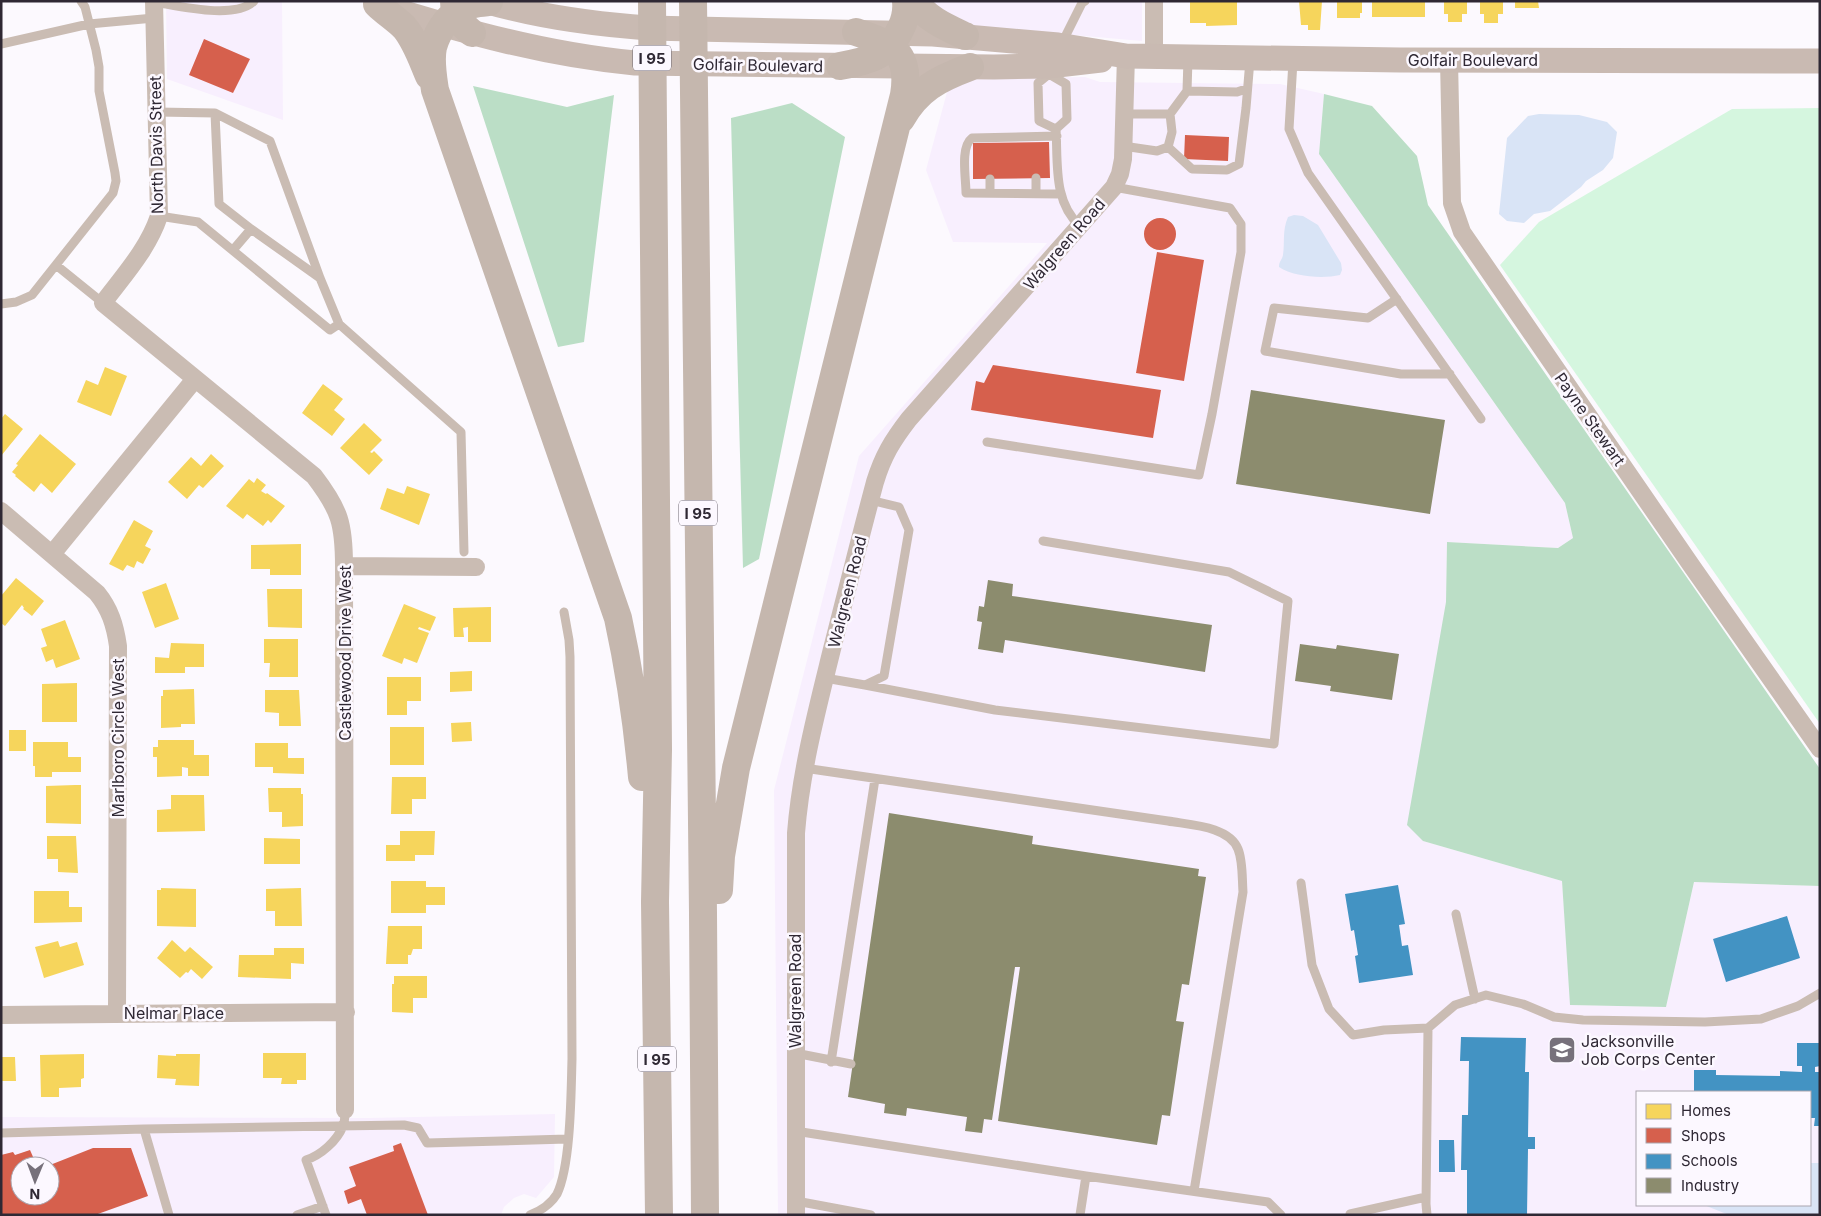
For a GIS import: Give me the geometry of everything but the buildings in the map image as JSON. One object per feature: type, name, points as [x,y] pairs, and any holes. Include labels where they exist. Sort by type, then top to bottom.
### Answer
[{"type":"highway","name":"I 95","points":[[652,1],[658,750],[655,902],[659,1215]]},
{"type":"highway","name":"I 95","points":[[693,1],[705,1215]]},
{"type":"highway","points":[[705,1088],[722,856],[736,768],[898,124],[906,82],[898,49],[905,19],[906,1]]},
{"type":"highway","points":[[914,1],[921,11],[933,20],[965,36]]},
{"type":"highway","points":[[435,90],[432,69],[433,48],[451,13],[471,5],[487,2]]},
{"type":"highway","points":[[372,3],[403,26],[413,41],[435,90],[618,618],[635,703],[655,902]]},
{"type":"highway","points":[[451,13],[472,33]]},
{"type":"highway","points":[[856,32],[898,49]]},
{"type":"highway","points":[[840,66],[862,62],[898,49]]},
{"type":"highway","points":[[898,124],[908,106],[921,92],[943,77],[970,67]]},
{"type":"main road","points":[[487,2],[524,12],[614,26],[856,32]]},
{"type":"main road","points":[[372,3],[451,13]]},
{"type":"main road","name":"Golfair Boulevard","points":[[472,33],[549,51],[635,63],[840,66]]},
{"type":"main road","name":"Golfair Boulevard","points":[[898,49],[965,36],[1058,59]]},
{"type":"main road","name":"Golfair Boulevard","points":[[898,49],[970,67],[1058,59],[1126,56],[1449,60],[1820,60]]},
{"type":"street","points":[[1154,1],[1154,56]]},
{"type":"street","name":"North Davis Street","points":[[103,303],[154,232],[160,216],[154,7]]},
{"type":"street","name":"Walgreen Road","points":[[796,1208],[796,833],[804,768],[870,500],[882,459],[893,440],[909,419],[1114,187],[1120,174],[1123,146],[1126,56]]},
{"type":"street","name":"Payne Stewart","points":[[1449,60],[1452,203],[1462,232],[1680,549],[1820,748]]},
{"type":"street","name":"Castlewood Drive West","points":[[103,303],[314,476],[326,492],[340,521],[344,537],[346,1012],[344,1118]]},
{"type":"street","points":[[52,554],[195,379]]},
{"type":"street","name":"Marlboro Circle West","points":[[1,511],[97,593],[113,617],[116,634],[119,760],[117,1014]]},
{"type":"street","points":[[344,566],[476,567]]},
{"type":"street","name":"Nelmar Place","points":[[1,1015],[346,1012]]},
{"type":"lane","points":[[1,304],[16,302],[32,295],[113,193],[116,181],[99,91],[99,67],[85,7],[81,1]]},
{"type":"lane","points":[[1,44],[154,7],[234,10],[250,5],[254,1]]},
{"type":"lane","points":[[1057,132],[1039,121],[1038,83],[1058,59],[1081,2]]},
{"type":"lane","points":[[1168,147],[1172,132],[1170,114],[1187,91],[1188,56]]},
{"type":"lane","points":[[1168,147],[1192,169],[1227,170],[1239,164],[1250,58]]},
{"type":"lane","points":[[1294,58],[1289,129],[1308,173],[1481,419]]},
{"type":"lane","points":[[1058,59],[1066,84],[1066,119],[1057,132],[1036,139],[991,140],[972,138],[967,141],[965,150],[966,193],[1060,194]]},
{"type":"lane","points":[[1187,91],[1237,92],[1246,89]]},
{"type":"lane","points":[[157,112],[215,113],[270,141],[320,278],[339,324],[461,432],[464,552]]},
{"type":"lane","points":[[215,113],[219,204],[320,278]]},
{"type":"lane","points":[[1124,114],[1170,114]]},
{"type":"lane","points":[[1057,132],[1060,194],[1071,218],[1080,226]]},
{"type":"lane","points":[[1123,146],[1157,151],[1168,147]]},
{"type":"lane","points":[[1036,178],[1036,194]]},
{"type":"lane","points":[[990,179],[990,193]]},
{"type":"lane","points":[[987,442],[1199,475],[1241,252],[1241,224],[1230,208],[1114,187]]},
{"type":"lane","points":[[160,216],[198,222],[330,330],[339,324]]},
{"type":"lane","points":[[233,250],[251,229]]},
{"type":"lane","points":[[56,266],[103,303]]},
{"type":"lane","points":[[1397,299],[1368,318],[1274,308],[1265,352],[1400,374],[1450,374]]},
{"type":"lane","points":[[865,685],[884,676],[909,530],[899,507],[870,500]]},
{"type":"lane","points":[[825,678],[995,710],[1274,744],[1288,601],[1229,572],[1043,541]]},
{"type":"lane","points":[[530,1215],[547,1205],[556,1196],[561,1183],[567,1140],[572,1058],[570,640],[564,612]]},
{"type":"lane","points":[[804,768],[1168,821],[1221,832],[1233,839],[1239,850],[1243,892],[1194,1191]]},
{"type":"lane","points":[[831,1062],[875,779]]},
{"type":"lane","points":[[1301,883],[1312,965],[1329,1009],[1352,1035],[1384,1030],[1428,1028],[1455,1006],[1486,995],[1523,1004],[1554,1017],[1583,1020],[1705,1022],[1761,1019],[1798,1006],[1820,993]]},
{"type":"lane","points":[[1456,914],[1475,999]]},
{"type":"lane","points":[[1428,1028],[1426,1197],[1428,1215]]},
{"type":"lane","points":[[795,1053],[831,1062],[851,1064]]},
{"type":"lane","points":[[1,1133],[144,1129],[344,1118],[418,1128],[427,1143],[567,1140]]},
{"type":"lane","points":[[297,1215],[324,1210],[306,1160],[315,1157],[334,1141],[344,1118]]},
{"type":"lane","points":[[144,1129],[169,1215]]},
{"type":"lane","points":[[795,1131],[1268,1202],[1281,1215]]},
{"type":"lane","points":[[1080,1215],[1086,1176]]},
{"type":"lane","points":[[1350,1214],[1426,1197]]},
{"type":"lane","points":[[796,1208],[871,1215]]},
{"type":"shaded area","points":[[166,1],[282,1],[283,120],[167,79]]},
{"type":"shaded area","points":[[924,1],[1142,1],[1142,41],[970,26]]},
{"type":"shaded area","points":[[1085,77],[1100,82],[1280,84],[1324,94],[1319,154],[1565,503],[1573,538],[1558,548],[1447,542],[1446,602],[1423,841],[1562,881],[1571,1005],[1666,1007],[1694,882],[1820,886],[1820,1215],[778,1215],[774,790],[859,456],[1047,243],[953,242],[926,170],[950,81],[980,78]]},
{"type":"shaded area","points":[[555,1114],[554,1177],[536,1198],[524,1194],[514,1198],[504,1207],[501,1215],[1,1215],[1,1117],[368,1118]]},
{"type":"green space","points":[[473,86],[567,107],[614,95],[584,342],[558,347]]},
{"type":"green space","points":[[1324,94],[1372,106],[1417,156],[1428,205],[1820,769],[1820,886],[1694,882],[1666,1007],[1570,1005],[1562,881],[1423,841],[1407,825],[1446,602],[1447,542],[1558,548],[1573,538],[1565,503],[1319,154]]},
{"type":"green space","points":[[792,103],[845,137],[759,559],[743,568],[731,118]]},
{"type":"green space","points":[[1820,108],[1820,724],[1500,265],[1539,222],[1732,109]]},
{"type":"water","points":[[1539,114],[1579,115],[1607,122],[1617,132],[1613,158],[1603,170],[1586,181],[1550,211],[1534,214],[1524,223],[1507,221],[1499,214],[1507,138],[1528,116]]},
{"type":"water","points":[[1294,215],[1303,216],[1318,225],[1341,263],[1342,270],[1340,275],[1325,277],[1309,276],[1292,273],[1279,267],[1283,255],[1286,222],[1288,217]]},
{"type":"water","points":[[1811,1163],[1820,1163],[1820,1215],[1729,1215],[1706,1206],[1811,1206]]},
{"type":"place","name":"Jacksonville Job Corps Center","points":[[1562,1050]]}]
